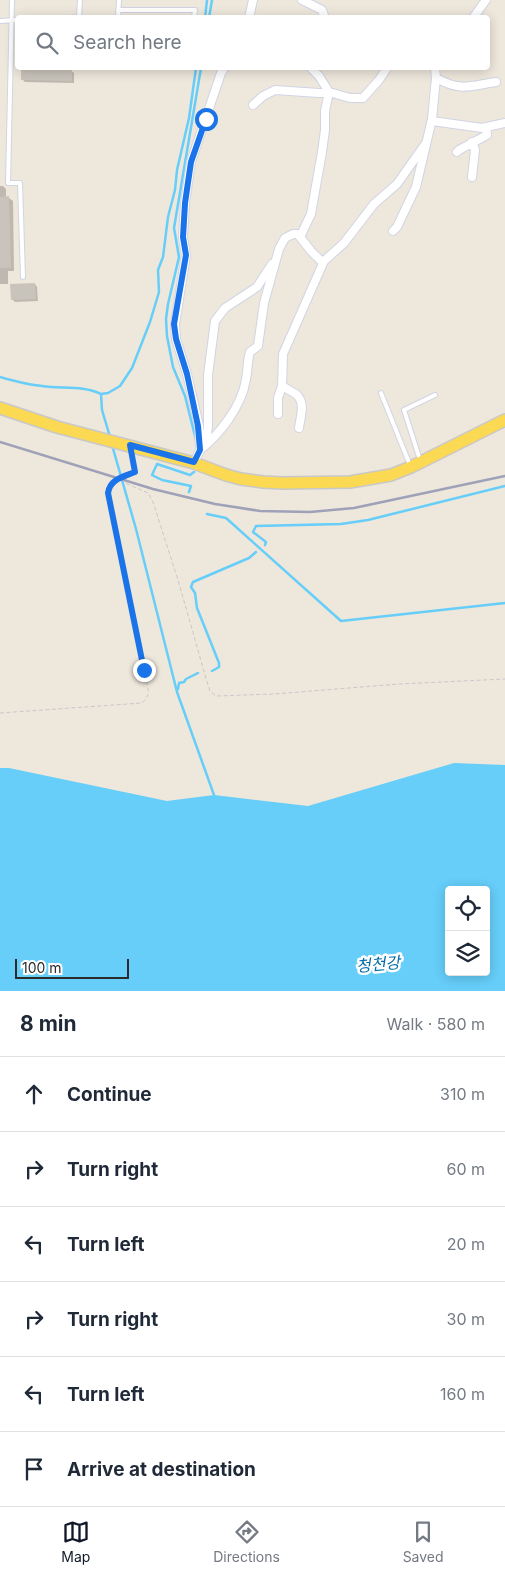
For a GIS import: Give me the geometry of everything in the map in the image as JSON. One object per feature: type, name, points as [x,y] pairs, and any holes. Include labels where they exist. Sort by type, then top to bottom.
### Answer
[{"type":"main road","points":[[0,408],[57,427],[194,462],[241,479],[283,483],[364,480],[391,475],[416,465],[505,420]]},
{"type":"street","points":[[250,15],[253,0]]},
{"type":"street","points":[[302,0],[322,10],[324,15]]},
{"type":"street","points":[[474,15],[486,0]]},
{"type":"street","points":[[200,450],[195,410],[187,374],[176,339],[174,324],[186,255],[183,237],[185,203],[191,162],[223,70]]},
{"type":"street","points":[[300,237],[311,214],[325,130],[328,92],[315,70]]},
{"type":"street","points":[[253,105],[263,96],[274,90],[328,92],[350,98],[363,98],[386,70]]},
{"type":"street","points":[[393,232],[416,187],[432,121],[436,78],[434,70]]},
{"type":"street","points":[[436,78],[446,84],[459,88],[496,82]]},
{"type":"street","points":[[432,121],[482,128],[505,123]]},
{"type":"street","points":[[458,152],[472,142],[488,135],[486,127]]},
{"type":"street","points":[[472,142],[475,150],[472,177]]},
{"type":"street","points":[[278,414],[278,398],[282,386],[283,354],[323,263],[344,243],[374,204],[397,184],[426,143]]},
{"type":"street","points":[[200,450],[212,440],[230,418],[244,388],[247,362],[250,352],[258,346],[264,303],[279,249],[285,238],[297,234],[323,263]]},
{"type":"street","points":[[194,462],[207,434],[209,415],[208,375],[215,321],[225,308],[257,287],[276,260]]},
{"type":"street","points":[[282,386],[297,395],[300,401],[302,409],[299,428]]},
{"type":"lane","points":[[12,0],[8,183],[20,183],[23,278]]},
{"type":"lane","points":[[80,0],[80,15]]},
{"type":"lane","points":[[118,0],[118,15]]},
{"type":"lane","points":[[118,10],[195,10],[194,15]]},
{"type":"lane","points":[[0,21],[15,20]]},
{"type":"lane","points":[[381,393],[416,465]]},
{"type":"lane","points":[[416,465],[404,410],[435,394]]},
{"type":"path","points":[[0,713],[142,703],[147,699],[147,684],[108,493],[113,482],[135,472],[124,444]]},
{"type":"path","points":[[126,476],[125,484],[148,493],[153,502],[178,580],[206,682],[210,691],[216,696],[505,679]]},
{"type":"water","name":"청천강","points":[[454,763],[505,765],[505,991],[0,991],[0,768],[9,768],[167,801],[214,795],[308,806]]},
{"type":"building","points":[[21,70],[72,70],[72,81],[21,80]]},
{"type":"building","points":[[9,196],[11,268],[0,268],[0,197]]},
{"type":"building","points":[[35,283],[36,299],[11,300],[10,284]]},
{"type":"waterway","points":[[205,15],[207,0]]},
{"type":"waterway","points":[[210,15],[212,0]]},
{"type":"waterway","points":[[110,437],[102,410],[101,394],[108,393],[120,386],[132,368],[150,322],[159,292],[158,270],[163,257],[168,217],[189,118],[196,70]]},
{"type":"waterway","points":[[196,440],[185,396],[173,367],[166,319],[179,257],[174,228],[201,70]]},
{"type":"waterway","points":[[0,377],[32,385],[87,389],[101,394]]},
{"type":"waterway","points":[[112,445],[136,529],[177,692],[214,795]]},
{"type":"waterway","points":[[189,492],[191,486],[162,480],[152,475],[157,464],[190,475],[194,472]]},
{"type":"waterway","points":[[265,545],[266,542],[253,532],[256,526],[341,524],[368,520],[505,486]]},
{"type":"waterway","points":[[207,514],[226,518],[341,621],[505,603]]},
{"type":"waterway","points":[[212,671],[219,667],[219,663],[197,608],[195,593],[191,587],[193,582],[249,558],[256,552]]},
{"type":"waterway","points":[[178,689],[179,683],[198,673]]},
{"type":"railway","points":[[0,442],[153,489],[215,504],[260,511],[310,512],[354,508],[505,476]]},
{"type":"route","points":[[144,670],[108,493],[113,482],[135,472],[130,445],[194,462],[200,450],[192,393],[179,352],[174,324],[186,255],[183,237],[185,203],[191,162],[206,119]]}]
